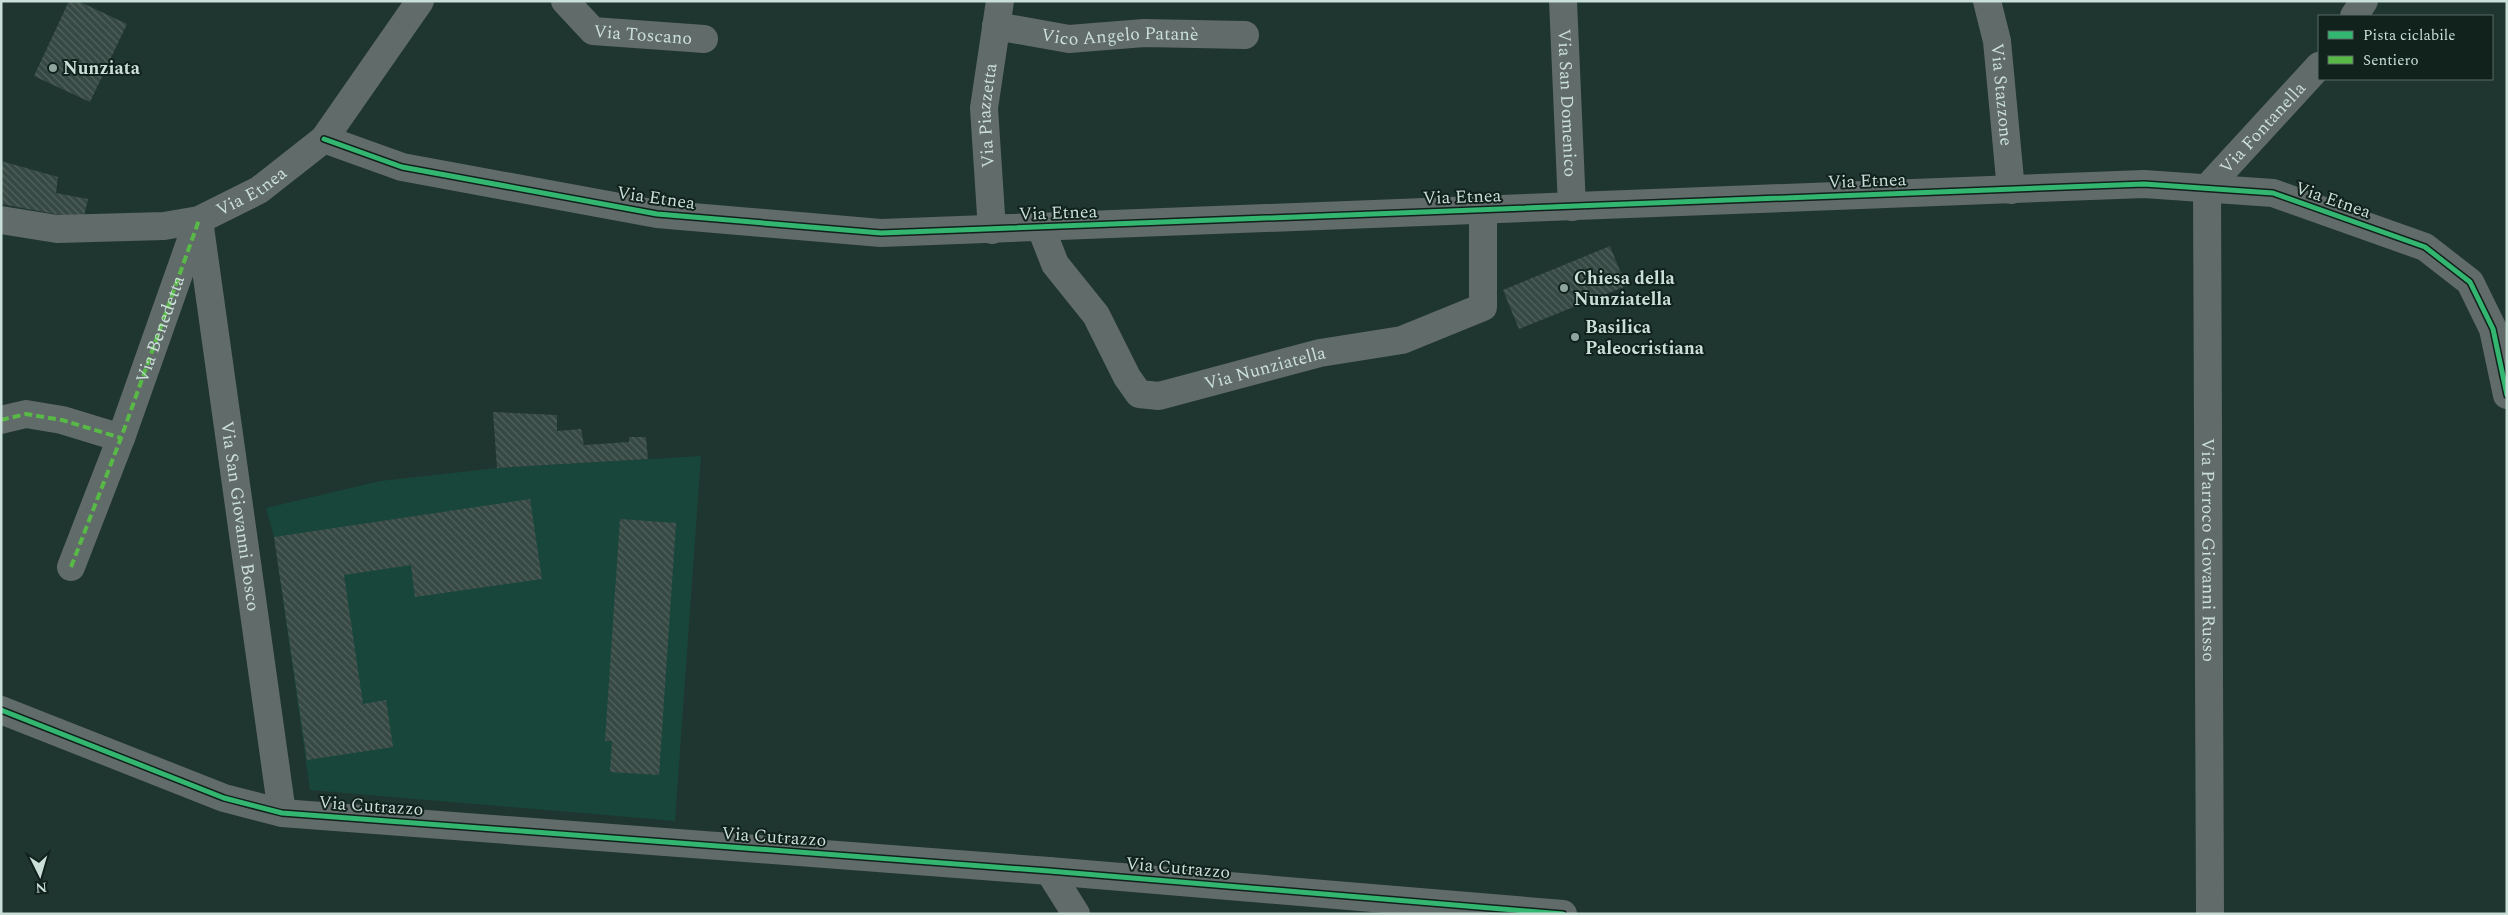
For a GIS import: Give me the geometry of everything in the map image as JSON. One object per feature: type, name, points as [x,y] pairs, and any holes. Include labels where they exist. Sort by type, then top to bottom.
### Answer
[{"type":"street","points":[[324,139],[420,1]]},
{"type":"street","name":"Via Toscano","points":[[565,1],[593,31],[704,39]]},
{"type":"street","name":"Via San Domenico","points":[[1562,1],[1572,207]]},
{"type":"street","name":"Via Stazzone","points":[[1987,1],[1997,41],[2011,190]]},
{"type":"street","points":[[2355,15],[2364,1]]},
{"type":"street","name":"Vico Angelo Patanè","points":[[998,13],[1070,39],[1144,33],[1245,35]]},
{"type":"street","name":"Via Piazzetta","points":[[992,230],[984,108],[998,13]]},
{"type":"street","name":"Via Fontanella","points":[[2207,188],[2318,67]]},
{"type":"street","name":"Via Etnea","points":[[1,220],[57,229],[164,226],[199,220],[259,190],[324,139],[402,168],[657,214],[882,233],[2144,184],[2207,188],[2273,193],[2425,247],[2470,282],[2494,329],[2507,395]]},
{"type":"street","name":"Via Parroco Giovanni Russo","points":[[2207,188],[2210,914]]},
{"type":"street","name":"Via Nunziatella","points":[[1041,228],[1055,264],[1096,315],[1127,377],[1139,394],[1158,396],[1320,353],[1402,340],[1483,307],[1483,210]]},
{"type":"street","name":"Via Benedetta","points":[[72,567],[121,438],[199,220]]},
{"type":"street","name":"Via San Giovanni Bosco","points":[[199,220],[282,813]]},
{"type":"street","points":[[1,420],[26,414],[62,420],[121,438]]},
{"type":"street","name":"Via Cutrazzo","points":[[1,710],[224,798],[282,813],[1048,871],[1563,914]]},
{"type":"street","points":[[1048,871],[1076,914]]},
{"type":"shaded area","points":[[701,456],[675,821],[310,790],[274,537],[266,508],[380,481],[497,468]]},
{"type":"building","points":[[69,1],[78,1],[127,24],[90,102],[34,76]]},
{"type":"building","points":[[1,161],[58,177],[56,193],[88,199],[84,216],[66,216],[1,204]]},
{"type":"building","name":"Chiesa della Nunziatella","points":[[1610,246],[1626,286],[1519,329],[1503,290]]},
{"type":"building","points":[[493,412],[557,415],[557,431],[581,429],[584,445],[629,442],[629,437],[646,437],[648,459],[497,468]]},
{"type":"building","points":[[530,499],[542,579],[415,597],[411,565],[344,575],[363,704],[386,700],[393,747],[307,760],[274,537]]},
{"type":"building","points":[[620,519],[676,523],[659,775],[610,772],[612,741],[605,741]]},
{"type":"marked path","points":[[71,567],[121,438],[199,220]]},
{"type":"marked path","points":[[1,420],[26,414],[62,420],[121,438]]},
{"type":"cycle path","points":[[324,139],[402,167],[657,214],[881,233],[2144,184],[2273,193],[2425,247],[2470,282],[2493,329],[2507,395]]},
{"type":"cycle path","points":[[1,710],[224,798],[282,813],[1049,871],[1563,914]]},
{"type":"place","name":"Nunziata","points":[[53,68]]},
{"type":"place","name":"Chiesa della Nunziatella","points":[[1564,288]]},
{"type":"place","name":"Basilica Paleocristiana","points":[[1575,337]]}]
